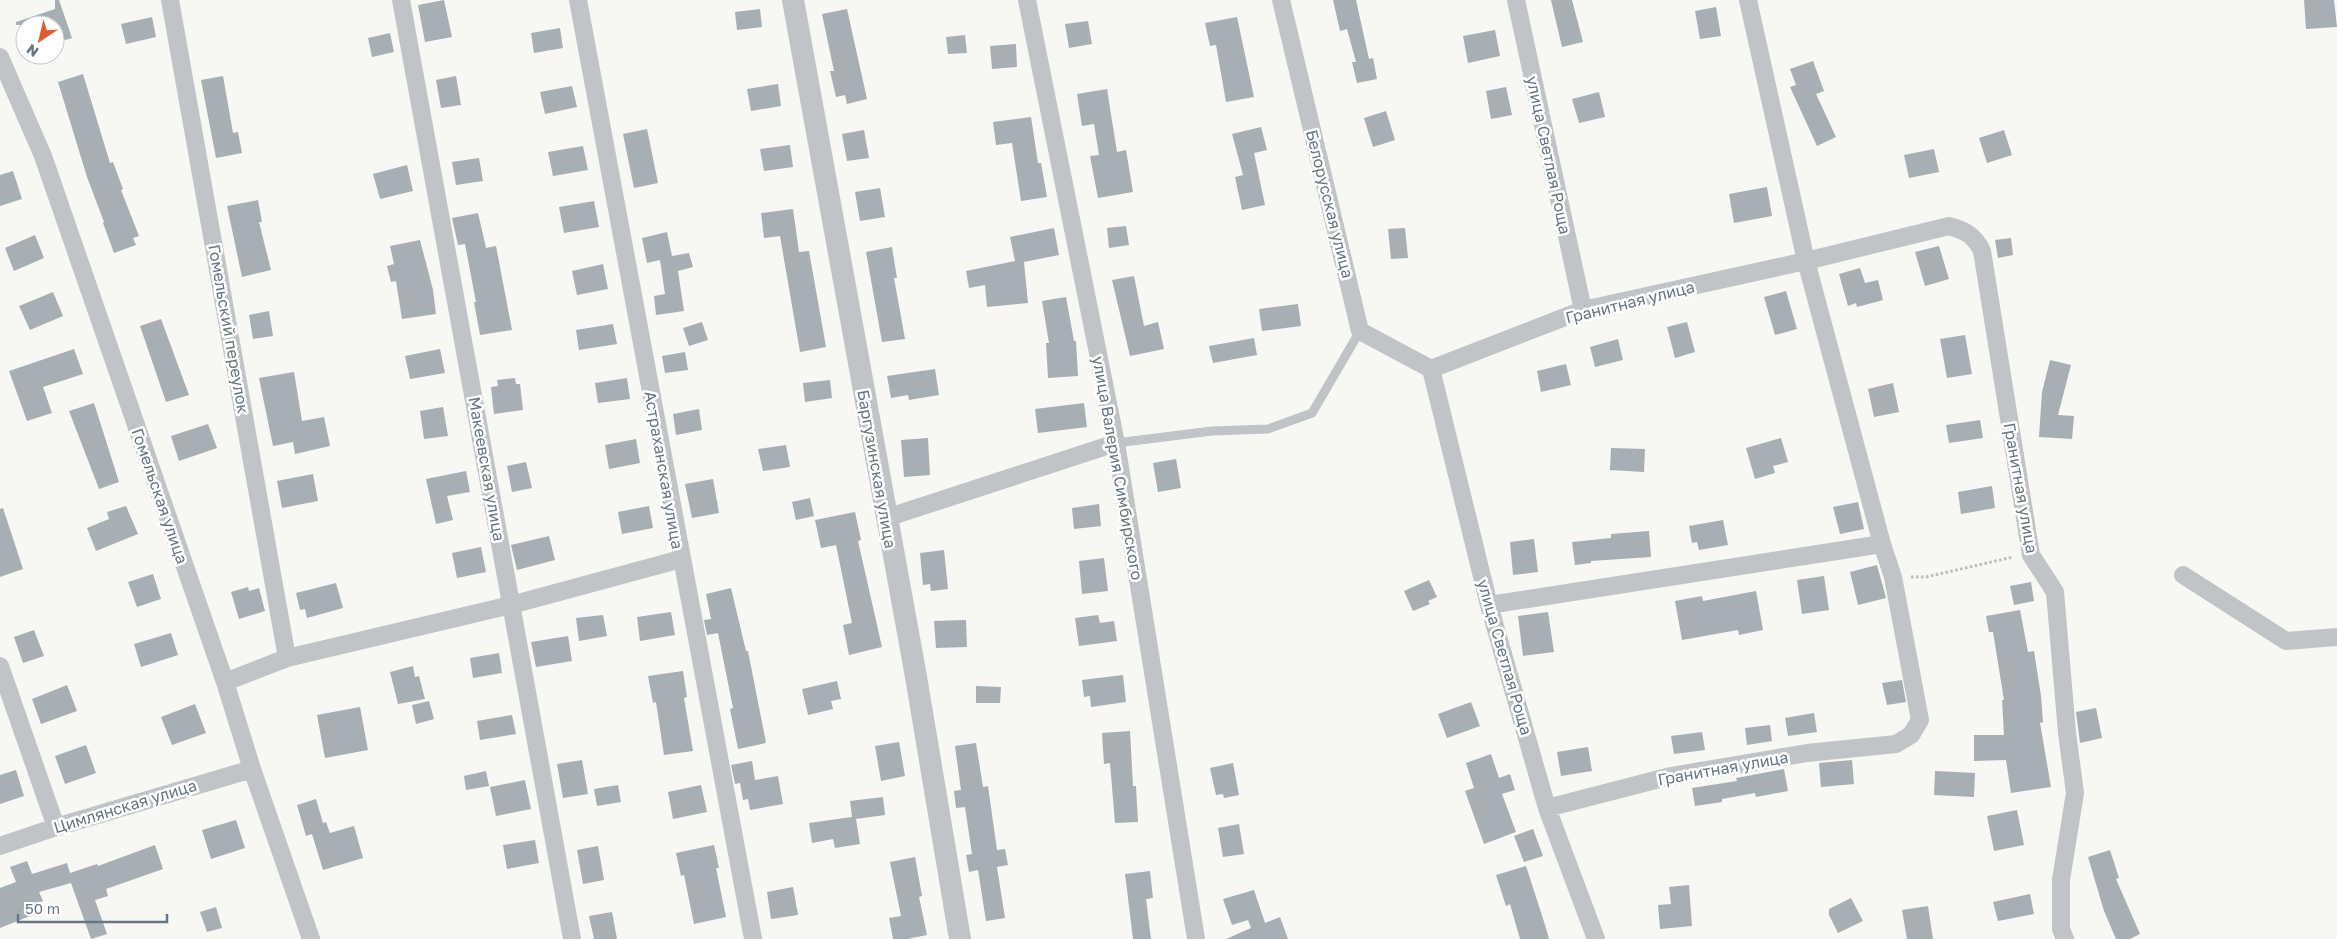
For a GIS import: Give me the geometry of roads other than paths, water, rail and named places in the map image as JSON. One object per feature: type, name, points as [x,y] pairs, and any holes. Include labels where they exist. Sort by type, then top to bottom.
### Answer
[{"type":"street","name":"Гомельский переулок","points":[[170,0],[287,658]]},
{"type":"street","name":"Макеевская улица","points":[[401,0],[572,939]]},
{"type":"street","name":"Астраханская улица","points":[[578,0],[753,939]]},
{"type":"street","name":"Баргузинская улица","points":[[792,0],[914,671],[960,939]]},
{"type":"street","name":"улица Валерия Симбирского","points":[[1027,0],[1116,443],[1196,939]]},
{"type":"street","name":"Белорусская улица","points":[[1281,0],[1360,331]]},
{"type":"street","name":"улица Светлая Роща","points":[[1516,0],[1583,310]]},
{"type":"street","name":"Гранитная улица","points":[[1547,808],[1671,776],[1807,753],[1896,744],[1911,735],[1920,720],[1893,577],[1882,544],[1806,261],[1748,0]]},
{"type":"street","name":"Гомельская улица","points":[[0,57],[44,156],[225,682],[252,769],[310,939]]},
{"type":"street","name":"Гранитная улица","points":[[1431,369],[1583,310],[1806,261],[1949,226],[1965,230],[1976,239],[1982,251],[2031,555],[2055,592],[2074,793],[2061,880],[2061,929],[2065,939]]},
{"type":"street","points":[[1360,331],[1431,369]]},
{"type":"street","name":"улица Светлая Роща","points":[[1431,369],[1489,605],[1547,808],[1596,939]]},
{"type":"street","points":[[886,518],[1116,443]]},
{"type":"street","points":[[1489,605],[1882,544]]},
{"type":"street","points":[[225,682],[287,658],[512,605],[681,559]]},
{"type":"street","points":[[2184,575],[2286,641],[2337,638]]},
{"type":"street","points":[[0,666],[56,826]]},
{"type":"street","name":"Цимлянская улица","points":[[0,846],[56,826],[252,769]]},
{"type":"lane","points":[[1116,443],[1212,431],[1268,429],[1312,414],[1360,331]]}]
